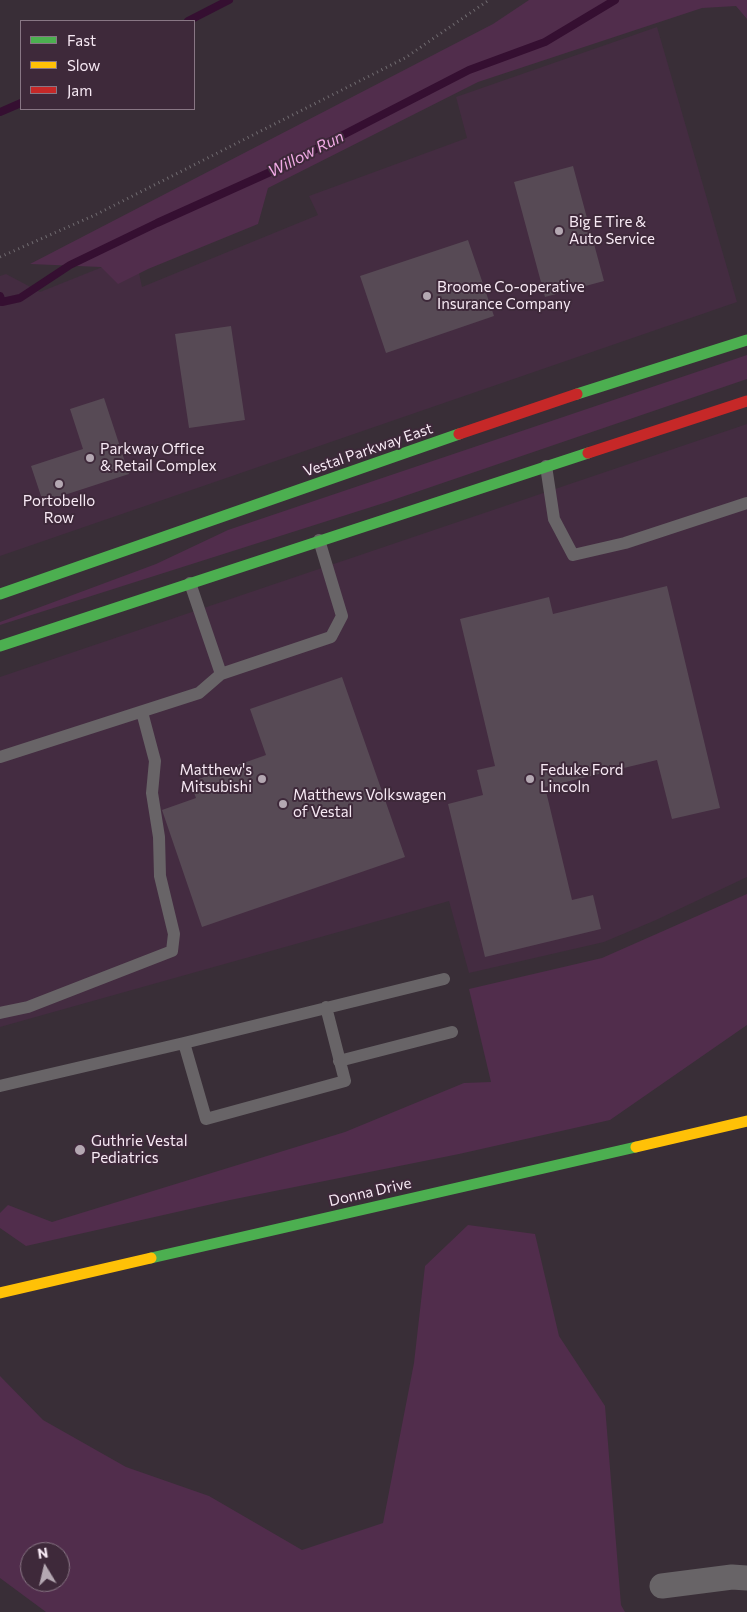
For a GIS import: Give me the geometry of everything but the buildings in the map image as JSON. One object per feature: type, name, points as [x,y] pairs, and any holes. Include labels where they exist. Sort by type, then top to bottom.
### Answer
[{"type":"main road","name":"Vestal Parkway East","points":[[0,594],[554,401],[747,340]]},
{"type":"main road","points":[[0,646],[747,400]]},
{"type":"main road","name":"Donna Drive","points":[[0,1293],[747,1121]]},
{"type":"street","points":[[662,1586],[732,1577],[747,1578]]},
{"type":"lane","points":[[546,466],[554,519],[573,555],[625,544],[747,503]]},
{"type":"lane","points":[[0,757],[199,693],[221,674],[331,637],[342,616],[319,540]]},
{"type":"lane","points":[[190,583],[221,674]]},
{"type":"lane","points":[[0,1013],[28,1007],[172,951],[174,934],[160,876],[159,838],[152,793],[155,761],[142,712]]},
{"type":"lane","points":[[0,1086],[184,1043],[444,978]]},
{"type":"lane","points":[[184,1043],[206,1120],[345,1081],[326,1007]]},
{"type":"lane","points":[[340,1060],[452,1032]]},
{"type":"path","points":[[0,257],[95,215],[405,58],[490,0]]},
{"type":"shaded area","points":[[529,0],[747,0],[747,19],[736,6],[702,8],[478,82],[268,188],[258,224],[148,269],[118,284],[101,267],[30,264],[493,24]]},
{"type":"shaded area","points":[[657,27],[737,302],[0,556],[0,276],[6,274],[40,292],[135,254],[142,287],[318,215],[309,196],[467,138],[456,97]]},
{"type":"shaded area","points":[[747,355],[747,379],[387,502],[0,625],[0,622],[156,564],[228,530]]},
{"type":"shaded area","points":[[747,424],[747,877],[604,942],[469,973],[449,901],[0,1027],[0,677]]},
{"type":"shaded area","points":[[747,894],[747,1025],[610,1120],[459,1154],[230,1200],[26,1246],[0,1228],[0,1213],[8,1205],[52,1222],[345,1132],[464,1083],[491,1082],[469,989],[602,958]]},
{"type":"shaded area","points":[[468,1225],[535,1234],[559,1336],[605,1406],[621,1605],[625,1612],[46,1612],[0,1578],[0,1376],[43,1420],[126,1467],[209,1496],[302,1550],[383,1523],[414,1363],[425,1266]]},
{"type":"waterway","name":"Willow Run","points":[[190,20],[229,0]]},
{"type":"waterway","name":"Willow Run","points":[[0,296],[2,302],[20,298],[70,265],[277,169],[469,70],[545,42],[615,0]]},
{"type":"waterway","name":"Willow Run","points":[[0,112],[20,103]]},
{"type":"traffic: fast","points":[[577,394],[747,340]]},
{"type":"traffic: fast","points":[[0,594],[459,434]]},
{"type":"traffic: fast","points":[[0,646],[588,453]]},
{"type":"traffic: fast","points":[[151,1258],[636,1147]]},
{"type":"traffic: slow","points":[[636,1147],[747,1121]]},
{"type":"traffic: slow","points":[[0,1293],[151,1258]]},
{"type":"traffic: jam","points":[[459,434],[577,394]]},
{"type":"traffic: jam","points":[[588,453],[747,401]]},
{"type":"place","name":"Big E Tire & Auto Service","points":[[559,231]]},
{"type":"place","name":"Broome Co-operative Insurance Company","points":[[427,296]]},
{"type":"place","name":"Parkway Office & Retail Complex","points":[[90,458]]},
{"type":"place","name":"Portobello Row","points":[[59,484]]},
{"type":"place","name":"Matthew's Mitsubishi","points":[[262,779]]},
{"type":"place","name":"Feduke Ford Lincoln","points":[[530,779]]},
{"type":"place","name":"Matthews Volkswagen of Vestal","points":[[283,804]]},
{"type":"place","name":"Guthrie Vestal Pediatrics","points":[[80,1150]]}]
